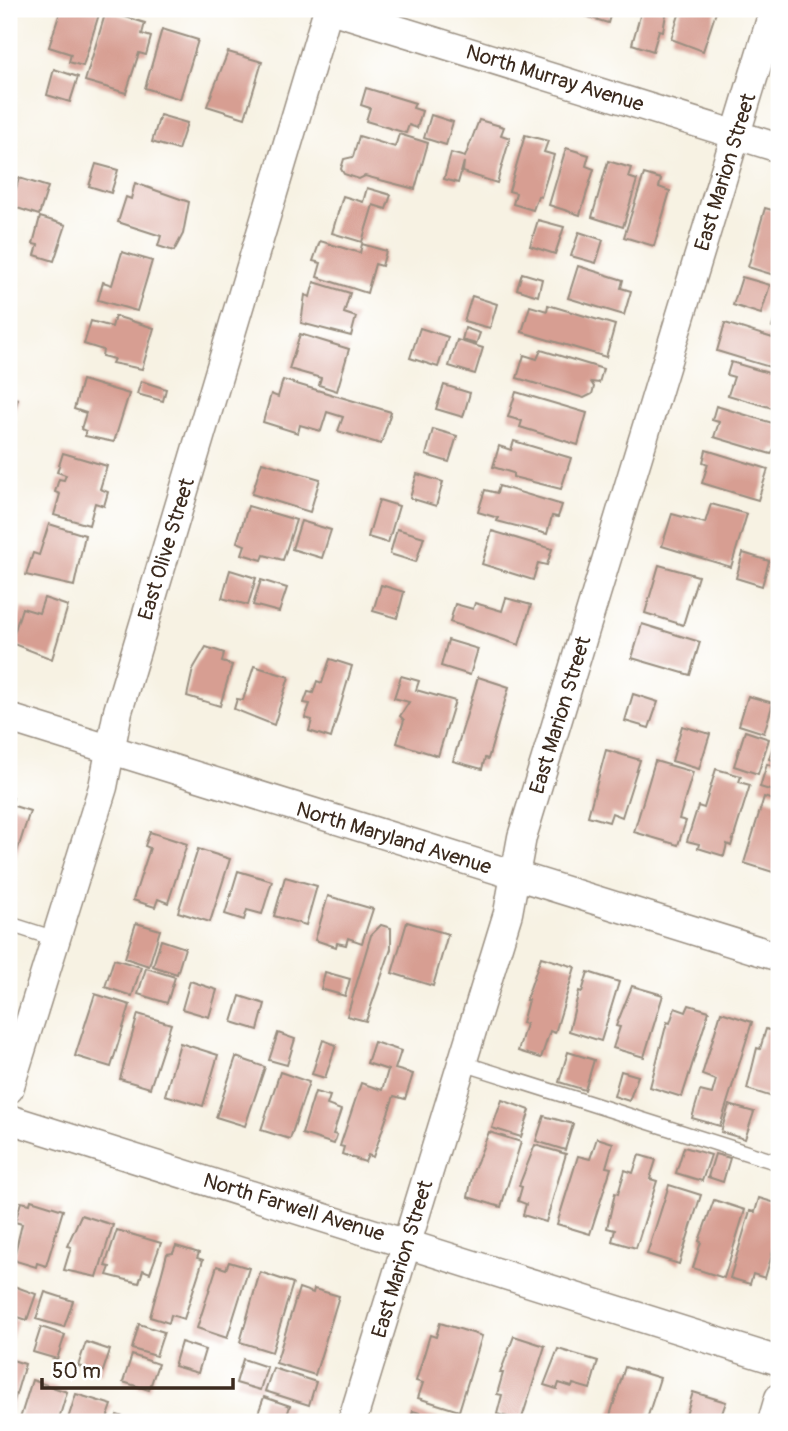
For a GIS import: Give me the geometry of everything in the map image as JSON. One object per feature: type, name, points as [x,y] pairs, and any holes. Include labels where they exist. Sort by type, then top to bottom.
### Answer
[{"type":"street","name":"North Murray Avenue","points":[[329,9],[779,148]]},
{"type":"street","name":"East Olive Street","points":[[9,1089],[103,787],[118,711],[329,9]]},
{"type":"street","name":"East Marion Street","points":[[352,1422],[508,913],[526,824],[774,9]]},
{"type":"street","name":"North Maryland Avenue","points":[[9,718],[779,957]]},
{"type":"street","name":"North Farwell Avenue","points":[[9,1119],[779,1361]]},
{"type":"street","points":[[772,1422],[779,1398]]},
{"type":"lane","points":[[9,924],[56,939]]},
{"type":"lane","points":[[463,1063],[779,1163]]},
{"type":"building","points":[[61,9],[100,11],[83,66],[69,62],[71,54],[49,47]]},
{"type":"building","points":[[577,9],[612,9],[608,23],[575,13]]},
{"type":"building","points":[[642,9],[667,9],[663,31],[659,30],[653,51],[632,44]]},
{"type":"building","points":[[681,9],[717,9],[703,51],[671,39]]},
{"type":"building","points":[[106,11],[145,23],[142,34],[151,37],[146,55],[139,53],[126,93],[85,81]]},
{"type":"building","points":[[162,29],[198,40],[180,99],[145,88]]},
{"type":"building","points":[[228,52],[262,62],[245,118],[207,106]]},
{"type":"building","points":[[54,69],[78,77],[70,102],[47,95]]},
{"type":"building","points":[[366,88],[415,103],[413,108],[422,111],[417,128],[409,125],[406,133],[366,121],[370,108],[361,105]]},
{"type":"building","points":[[160,115],[187,123],[178,150],[152,142]]},
{"type":"building","points":[[431,115],[453,122],[446,145],[424,138]]},
{"type":"building","points":[[479,120],[504,127],[501,135],[510,138],[497,183],[463,172],[464,162],[458,183],[444,179],[451,153],[465,157]]},
{"type":"building","points":[[399,134],[428,143],[415,189],[365,176],[359,179],[344,174],[341,169],[344,159],[353,157],[359,136],[395,147]]},
{"type":"building","points":[[525,135],[548,141],[544,152],[554,155],[541,197],[538,196],[533,210],[513,204],[516,193],[509,191]]},
{"type":"building","points":[[566,148],[589,155],[586,166],[594,169],[580,215],[549,205]]},
{"type":"building","points":[[608,161],[631,168],[628,177],[637,180],[623,227],[592,217]]},
{"type":"building","points":[[96,164],[118,170],[111,193],[89,186]]},
{"type":"building","points":[[644,174],[661,179],[659,187],[670,191],[654,246],[624,237]]},
{"type":"building","points":[[19,178],[48,187],[39,215],[11,206]]},
{"type":"building","points":[[135,183],[189,202],[183,234],[174,251],[158,246],[161,236],[118,222],[126,197],[131,199]]},
{"type":"building","points":[[367,188],[391,195],[386,209],[373,205],[362,242],[332,233],[343,196],[363,202]]},
{"type":"building","points":[[765,208],[779,212],[779,257],[774,275],[748,267]]},
{"type":"building","points":[[40,217],[66,225],[54,261],[35,255],[38,245],[33,244]]},
{"type":"building","points":[[538,220],[564,227],[555,254],[530,246]]},
{"type":"building","points":[[579,232],[603,240],[596,263],[571,256]]},
{"type":"building","points":[[320,241],[360,253],[362,244],[386,251],[382,266],[375,264],[367,293],[317,277],[321,263],[313,261]]},
{"type":"building","points":[[122,252],[152,261],[137,311],[98,300],[103,282],[112,285]]},
{"type":"building","points":[[578,266],[623,280],[621,288],[631,291],[624,315],[568,298]]},
{"type":"building","points":[[522,273],[542,279],[538,296],[517,289]]},
{"type":"building","points":[[742,277],[770,285],[761,314],[733,305]]},
{"type":"building","points":[[314,282],[350,293],[344,313],[356,317],[351,336],[301,323],[305,295],[310,297]]},
{"type":"building","points":[[472,296],[497,304],[490,328],[464,321]]},
{"type":"building","points":[[779,304],[779,329],[772,327]]},
{"type":"building","points":[[548,305],[615,325],[606,357],[522,332],[530,306],[547,311]]},
{"type":"building","points":[[115,316],[154,328],[142,369],[112,363],[114,359],[102,356],[103,350],[84,344],[91,321],[112,327]]},
{"type":"building","points":[[725,323],[779,340],[773,368],[717,351]]},
{"type":"building","points":[[420,328],[448,337],[438,367],[410,358]]},
{"type":"building","points":[[465,328],[480,333],[476,344],[462,340]]},
{"type":"building","points":[[300,334],[349,349],[337,391],[319,385],[321,378],[289,369]]},
{"type":"building","points":[[9,339],[16,341],[14,350],[9,348]]},
{"type":"building","points":[[457,340],[483,348],[475,374],[449,366]]},
{"type":"building","points":[[541,350],[603,369],[599,383],[591,382],[594,387],[592,394],[584,398],[517,378],[524,355],[537,359]]},
{"type":"building","points":[[731,362],[779,376],[779,410],[728,395],[734,377],[727,375]]},
{"type":"building","points":[[82,380],[129,394],[114,442],[85,436],[86,431],[81,429],[86,413],[74,409]]},
{"type":"building","points":[[283,380],[391,412],[381,444],[338,431],[343,417],[327,412],[321,431],[300,425],[298,433],[263,422],[271,394],[278,397]]},
{"type":"building","points":[[141,381],[166,389],[163,401],[137,394]]},
{"type":"building","points":[[444,385],[470,393],[463,417],[436,409]]},
{"type":"building","points":[[516,392],[587,413],[578,445],[520,427],[522,421],[508,417]]},
{"type":"building","points":[[9,396],[18,399],[9,429]]},
{"type":"building","points":[[716,406],[779,425],[779,450],[774,449],[771,454],[714,437],[719,422],[712,420]]},
{"type":"building","points":[[433,429],[457,436],[449,462],[426,455]]},
{"type":"building","points":[[514,441],[571,458],[561,489],[513,477],[513,473],[493,467],[499,446],[511,450]]},
{"type":"building","points":[[706,450],[768,469],[758,500],[702,483],[708,464],[703,462]]},
{"type":"building","points":[[63,453],[107,466],[100,489],[108,492],[104,506],[95,503],[89,525],[54,515],[60,494],[55,492],[59,479],[64,480],[66,475],[57,472]]},
{"type":"building","points":[[262,462],[320,479],[310,512],[252,494]]},
{"type":"building","points":[[417,474],[443,482],[436,506],[410,498]]},
{"type":"building","points":[[499,486],[562,505],[558,517],[552,516],[547,534],[497,521],[498,518],[478,512],[485,490],[497,493]]},
{"type":"building","points":[[379,500],[399,506],[388,543],[368,537]]},
{"type":"building","points":[[711,504],[747,514],[731,567],[662,546],[672,514],[705,523]]},
{"type":"building","points":[[248,506],[296,520],[283,560],[264,555],[262,560],[242,554],[245,545],[237,542]]},
{"type":"building","points":[[301,521],[331,530],[322,558],[292,549]]},
{"type":"building","points":[[49,524],[85,535],[74,586],[26,575],[33,553],[39,555]]},
{"type":"building","points":[[397,529],[424,537],[416,562],[390,554]]},
{"type":"building","points":[[492,531],[552,549],[547,565],[538,563],[533,580],[482,564]]},
{"type":"building","points":[[743,553],[769,561],[762,586],[736,578]]},
{"type":"building","points":[[659,565],[698,576],[683,625],[645,613]]},
{"type":"building","points":[[230,570],[256,578],[248,605],[222,598]]},
{"type":"building","points":[[261,580],[287,588],[279,612],[253,605]]},
{"type":"building","points":[[381,585],[404,592],[397,618],[373,611]]},
{"type":"building","points":[[44,598],[68,606],[52,659],[11,643],[22,608],[39,613]]},
{"type":"building","points":[[506,598],[531,605],[519,645],[450,622],[455,604],[473,609],[475,603],[502,611]]},
{"type":"building","points":[[642,624],[700,642],[690,675],[632,658]]},
{"type":"building","points":[[448,640],[478,649],[470,675],[441,666]]},
{"type":"building","points":[[206,647],[224,653],[222,662],[232,665],[220,706],[187,696],[193,669]]},
{"type":"building","points":[[330,659],[352,666],[331,738],[309,731],[312,720],[305,718],[310,704],[304,703],[308,692],[313,693],[317,681],[322,683]]},
{"type":"building","points":[[254,666],[289,677],[274,725],[234,709],[237,699],[243,700]]},
{"type":"building","points":[[401,676],[419,681],[416,690],[455,701],[438,756],[397,743],[404,720],[400,716],[409,702],[394,698]]},
{"type":"building","points":[[478,677],[509,687],[488,759],[485,758],[482,769],[453,761]]},
{"type":"building","points":[[633,694],[658,702],[649,728],[625,721]]},
{"type":"building","points":[[748,696],[773,703],[764,733],[739,725]]},
{"type":"building","points":[[682,726],[710,734],[699,769],[672,761]]},
{"type":"building","points":[[745,731],[769,739],[758,774],[734,766]]},
{"type":"building","points":[[777,732],[779,733],[779,762],[769,759]]},
{"type":"building","points":[[606,750],[640,760],[622,817],[612,813],[609,822],[588,816]]},
{"type":"building","points":[[655,761],[693,772],[679,819],[686,821],[678,845],[634,832]]},
{"type":"building","points":[[767,764],[779,768],[776,792],[760,787]]},
{"type":"building","points":[[716,769],[741,776],[739,782],[750,785],[731,846],[727,844],[724,856],[698,848],[699,844],[687,841],[698,806],[704,808]]},
{"type":"building","points":[[9,797],[13,798],[11,805],[30,811],[11,871]]},
{"type":"building","points":[[764,797],[779,802],[779,874],[744,863]]},
{"type":"building","points":[[150,832],[187,844],[168,903],[158,899],[155,907],[133,900],[150,848],[145,846]]},
{"type":"building","points":[[198,849],[230,859],[210,922],[178,912]]},
{"type":"building","points":[[238,871],[272,881],[262,914],[247,910],[244,920],[225,914]]},
{"type":"building","points":[[285,877],[317,886],[306,925],[274,916]]},
{"type":"building","points":[[328,896],[373,909],[362,943],[348,938],[346,945],[337,943],[336,947],[315,940]]},
{"type":"building","points":[[407,922],[448,934],[433,986],[392,973]]},
{"type":"building","points":[[136,923],[160,930],[149,966],[125,958]]},
{"type":"building","points":[[381,925],[391,928],[391,949],[366,1021],[347,1016],[371,935]]},
{"type":"building","points":[[161,940],[185,948],[177,974],[153,966]]},
{"type":"building","points":[[541,957],[575,967],[555,1033],[550,1031],[541,1058],[518,1051],[526,1024],[522,1023],[526,1000]]},
{"type":"building","points":[[114,959],[141,967],[132,996],[105,987]]},
{"type":"building","points":[[146,968],[175,977],[167,1003],[138,994]]},
{"type":"building","points":[[325,972],[350,979],[345,996],[321,989]]},
{"type":"building","points":[[588,972],[619,982],[601,1041],[569,1031],[579,991],[582,992]]},
{"type":"building","points":[[190,981],[217,990],[209,1017],[182,1009]]},
{"type":"building","points":[[632,986],[663,995],[644,1057],[613,1048],[620,1027],[616,1026]]},
{"type":"building","points":[[95,994],[130,1005],[111,1067],[75,1056]]},
{"type":"building","points":[[240,996],[265,1004],[258,1030],[232,1022]]},
{"type":"building","points":[[689,1005],[709,1011],[682,1097],[650,1087],[667,1022],[670,1023],[675,1008],[686,1012]]},
{"type":"building","points":[[721,1012],[752,1022],[720,1126],[692,1118],[700,1091],[712,1094],[716,1080],[702,1075]]},
{"type":"building","points":[[138,1014],[171,1024],[150,1088],[120,1079]]},
{"type":"building","points":[[766,1029],[779,1033],[779,1099],[747,1089],[757,1048],[760,1049]]},
{"type":"building","points":[[278,1033],[295,1039],[287,1065],[269,1060]]},
{"type":"building","points":[[323,1040],[336,1045],[325,1078],[312,1074]]},
{"type":"building","points":[[374,1042],[401,1051],[395,1069],[413,1074],[405,1099],[394,1096],[373,1157],[368,1155],[365,1162],[342,1154],[344,1147],[340,1146],[361,1083],[382,1090],[388,1070],[367,1063]]},
{"type":"building","points":[[180,1043],[218,1055],[203,1106],[165,1095]]},
{"type":"building","points":[[568,1052],[594,1060],[585,1090],[559,1082]]},
{"type":"building","points":[[236,1057],[265,1067],[245,1126],[216,1117]]},
{"type":"building","points":[[621,1071],[638,1076],[629,1101],[614,1096]]},
{"type":"building","points":[[280,1072],[309,1082],[290,1139],[261,1130]]},
{"type":"building","points":[[315,1092],[330,1096],[327,1105],[341,1110],[333,1134],[337,1135],[334,1144],[302,1134]]},
{"type":"building","points":[[502,1100],[530,1110],[521,1137],[492,1128]]},
{"type":"building","points":[[729,1105],[754,1112],[745,1139],[721,1132]]},
{"type":"building","points":[[544,1116],[573,1124],[565,1150],[536,1141]]},
{"type":"building","points":[[489,1132],[521,1142],[501,1207],[468,1197],[473,1172]]},
{"type":"building","points":[[597,1138],[613,1143],[606,1167],[611,1168],[590,1234],[557,1224],[578,1156],[590,1159]]},
{"type":"building","points":[[535,1145],[566,1154],[546,1222],[523,1215],[526,1204],[518,1201],[522,1187],[519,1186]]},
{"type":"building","points":[[684,1147],[711,1155],[702,1181],[676,1173]]},
{"type":"building","points":[[715,1154],[730,1158],[723,1182],[708,1177]]},
{"type":"building","points":[[639,1155],[656,1160],[650,1179],[657,1181],[636,1248],[612,1241],[615,1230],[607,1228],[615,1193],[618,1194],[625,1170],[633,1173]]},
{"type":"building","points":[[669,1185],[701,1195],[679,1264],[647,1254]]},
{"type":"building","points":[[759,1198],[779,1204],[779,1231],[765,1278],[753,1274],[750,1284],[730,1278],[750,1211],[755,1212]]},
{"type":"building","points":[[31,1200],[63,1210],[46,1266],[37,1263],[36,1267],[16,1261],[14,1257],[22,1224],[15,1222],[21,1202],[30,1204]]},
{"type":"building","points":[[714,1200],[745,1210],[724,1278],[693,1268],[701,1242],[699,1241]]},
{"type":"building","points":[[81,1215],[113,1225],[97,1277],[64,1270],[71,1247],[67,1246]]},
{"type":"building","points":[[117,1230],[161,1243],[150,1273],[143,1270],[139,1283],[107,1275],[110,1267],[105,1266]]},
{"type":"building","points":[[176,1246],[199,1253],[197,1258],[203,1260],[184,1319],[171,1315],[169,1323],[150,1317],[167,1254],[173,1253]]},
{"type":"building","points":[[229,1262],[249,1268],[227,1338],[197,1328],[217,1266],[226,1269]]},
{"type":"building","points":[[260,1272],[293,1283],[272,1352],[240,1342]]},
{"type":"building","points":[[11,1285],[36,1294],[27,1320],[9,1314]]},
{"type":"building","points":[[299,1288],[313,1293],[314,1289],[339,1296],[315,1375],[276,1363]]},
{"type":"building","points":[[45,1292],[73,1301],[64,1327],[36,1319]]},
{"type":"building","points":[[9,1317],[18,1320],[9,1347]]},
{"type":"building","points":[[440,1323],[482,1336],[459,1411],[418,1398],[423,1383],[416,1381],[430,1335],[436,1337]]},
{"type":"building","points":[[139,1324],[164,1332],[156,1356],[132,1349]]},
{"type":"building","points":[[41,1327],[65,1335],[57,1359],[33,1352]]},
{"type":"building","points":[[514,1336],[545,1346],[521,1421],[497,1414],[502,1395],[497,1394],[503,1373],[500,1373]]},
{"type":"building","points":[[86,1342],[110,1350],[102,1374],[78,1366]]},
{"type":"building","points":[[181,1342],[205,1350],[198,1373],[174,1366]]},
{"type":"building","points":[[558,1349],[598,1361],[590,1389],[573,1384],[572,1387],[559,1383],[557,1389],[544,1385]]},
{"type":"building","points":[[132,1355],[158,1364],[149,1390],[123,1382]]},
{"type":"building","points":[[9,1359],[25,1364],[9,1418]]},
{"type":"building","points":[[243,1359],[267,1367],[260,1390],[236,1383]]},
{"type":"building","points":[[625,1367],[660,1378],[646,1422],[608,1422]]},
{"type":"building","points":[[273,1368],[316,1382],[309,1405],[265,1391]]},
{"type":"building","points":[[32,1380],[67,1392],[58,1422],[19,1422]]},
{"type":"building","points":[[693,1392],[726,1402],[719,1422],[684,1422]]},
{"type":"building","points":[[76,1394],[112,1405],[106,1422],[67,1422]]},
{"type":"building","points":[[264,1397],[290,1406],[285,1422],[256,1419]]},
{"type":"building","points":[[413,1411],[439,1419],[438,1422],[410,1422]]},
{"type":"building","points":[[117,1415],[139,1422],[115,1422]]},
{"type":"building","points":[[162,1415],[184,1422],[159,1422]]}]
